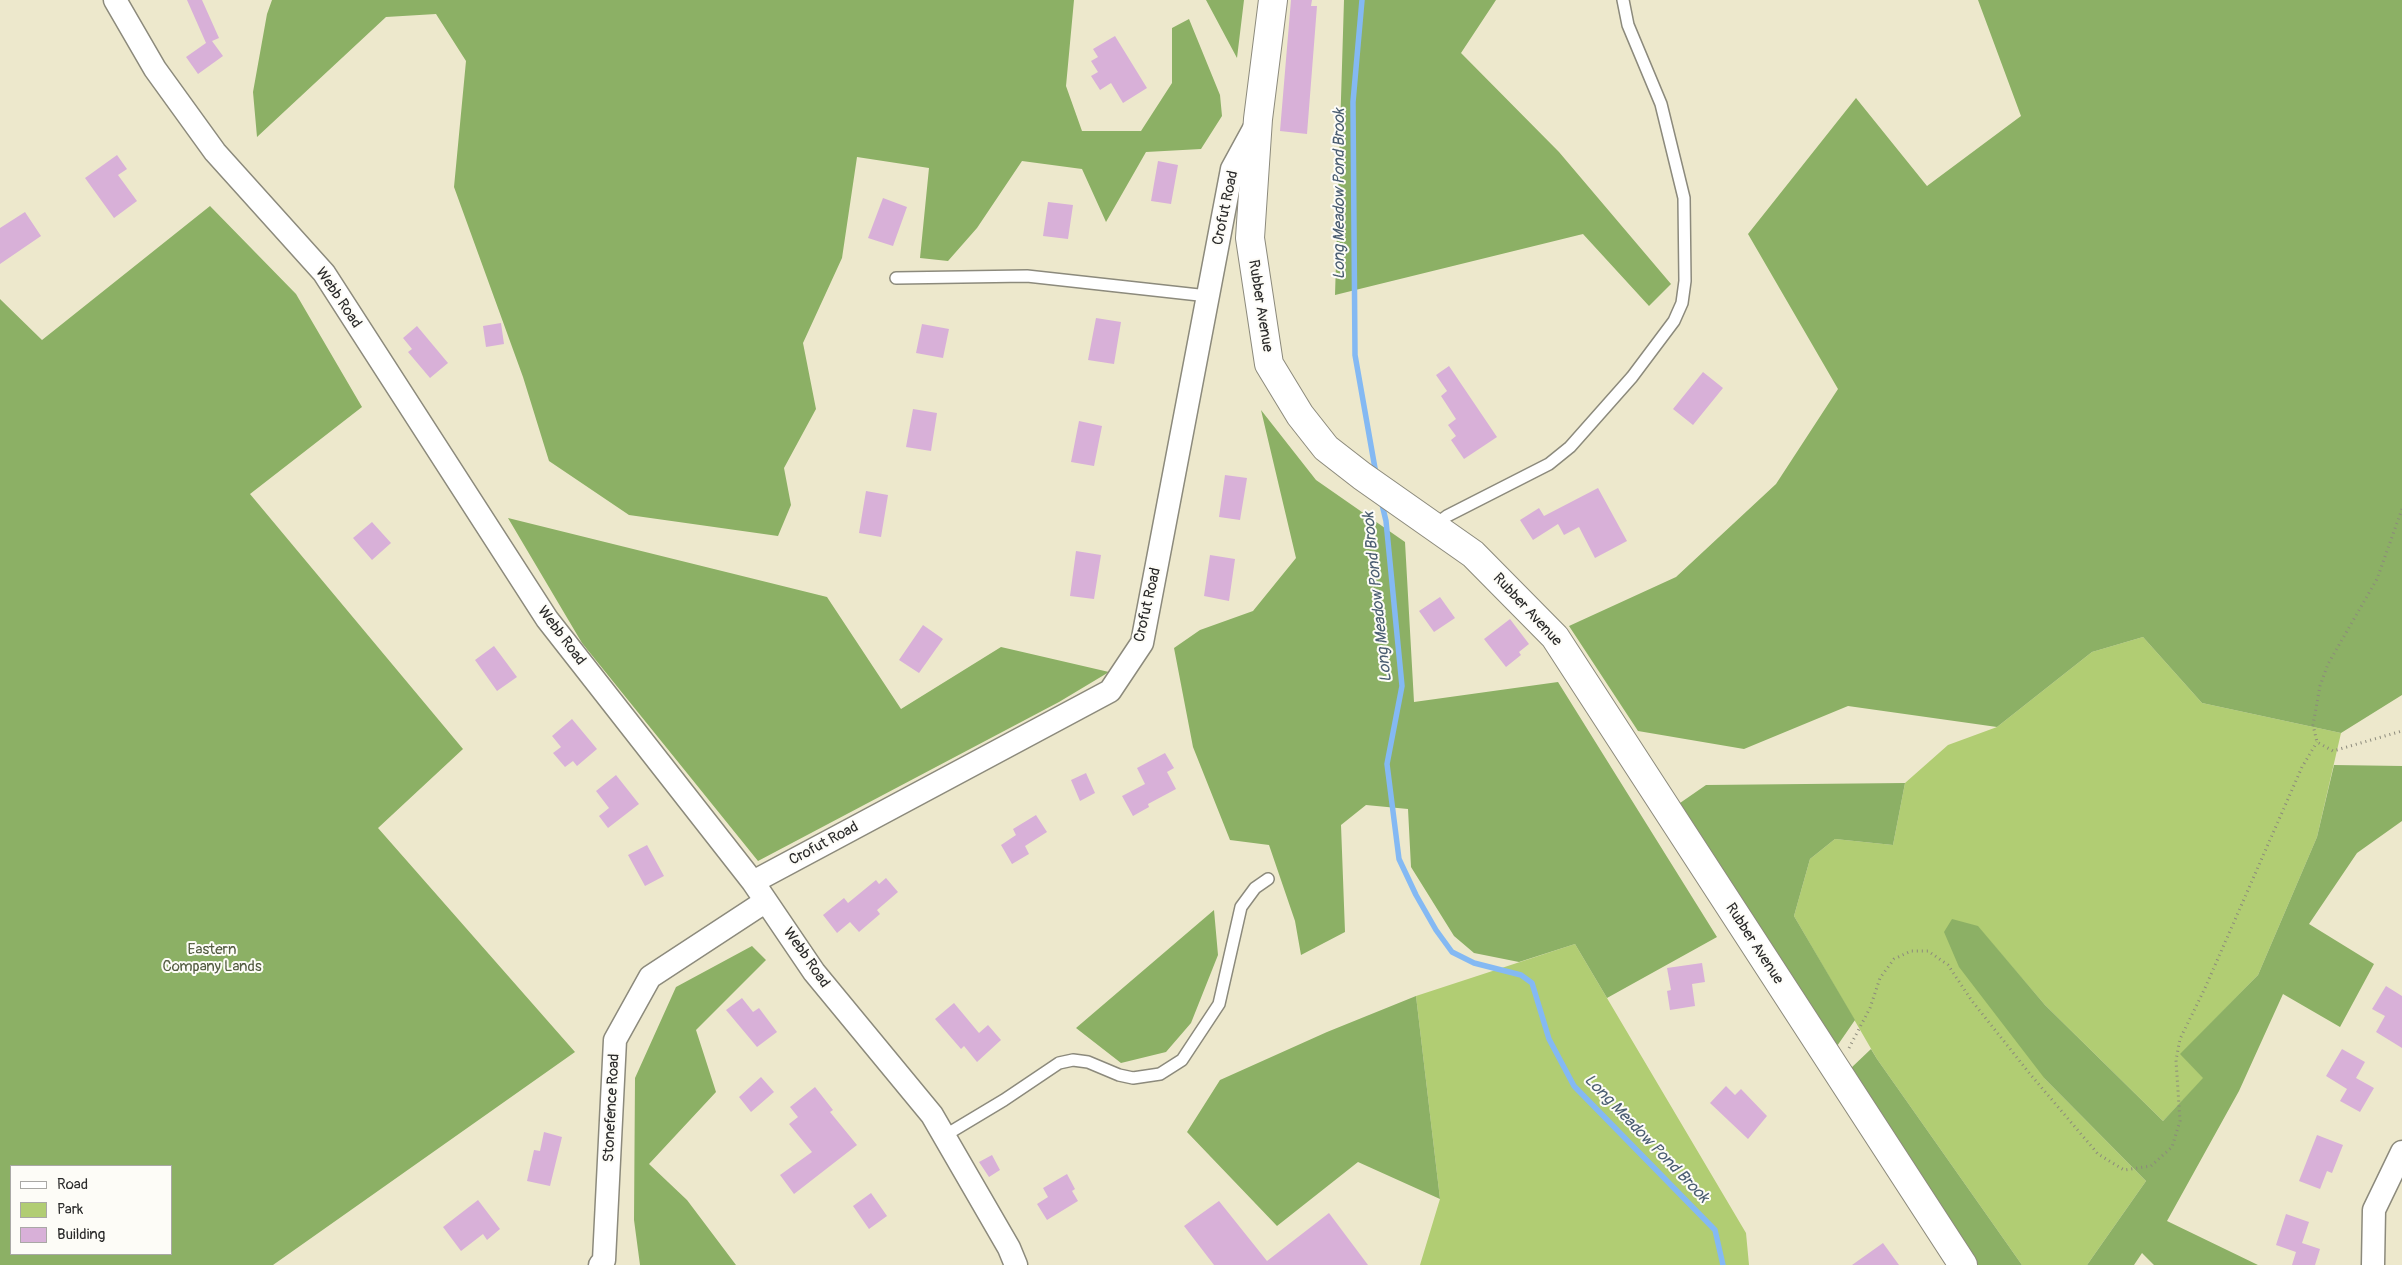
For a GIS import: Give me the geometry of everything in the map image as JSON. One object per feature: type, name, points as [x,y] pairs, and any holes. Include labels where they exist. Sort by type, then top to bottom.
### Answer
[{"type":"street","name":"Webb Road","points":[[115,0],[155,69],[215,152],[324,273],[547,619],[753,882],[814,972],[932,1115],[1009,1248],[1016,1265]]},
{"type":"street","name":"Rubber Avenue","points":[[1273,0],[1258,119],[1250,238],[1269,364],[1300,414],[1326,448],[1362,476],[1473,554],[1555,637],[1963,1265]]},
{"type":"street","name":"Crofut Road","points":[[753,882],[1110,691],[1142,643],[1232,169],[1258,119]]},
{"type":"street","name":"Stonefence Road","points":[[600,1265],[604,1260],[615,1040],[650,977],[766,901]]},
{"type":"street","points":[[2373,1265],[2374,1210],[2402,1152]]},
{"type":"lane","points":[[1435,526],[1447,516],[1549,464],[1570,447],[1632,377],[1674,320],[1682,303],[1684,281],[1684,198],[1661,104],[1628,25],[1623,0]]},
{"type":"lane","points":[[896,278],[1027,276],[1208,296]]},
{"type":"lane","points":[[944,1136],[1004,1100],[1059,1063],[1073,1060],[1088,1062],[1118,1076],[1133,1078],[1160,1074],[1182,1060],[1218,1004],[1241,908],[1255,888],[1268,880]]},
{"type":"path","points":[[2402,509],[2377,579],[2358,610],[2323,676],[2313,721],[2317,742],[2333,751],[2402,731]]},
{"type":"path","points":[[1832,1065],[1853,1043],[1870,1008],[1880,978],[1894,959],[1911,951],[1928,951],[1948,965],[1972,1001],[2024,1067],[2098,1154],[2124,1170],[2151,1166],[2172,1147],[2180,1121],[2176,1060],[2180,1039],[2205,988],[2302,767],[2317,742]]},
{"type":"green space","points":[[272,0],[1074,0],[1066,86],[1082,131],[1141,131],[1172,83],[1172,28],[1189,19],[1220,95],[1222,116],[1201,149],[1146,152],[1106,222],[1082,169],[1022,161],[977,228],[948,261],[920,258],[929,168],[857,157],[842,258],[803,343],[816,409],[784,468],[791,505],[778,536],[629,515],[549,461],[523,377],[454,187],[466,61],[436,14],[386,17],[257,137],[253,92],[267,14]]},
{"type":"green space","points":[[1206,0],[1244,0],[1237,58]]},
{"type":"green space","points":[[1344,0],[1496,0],[1461,53],[1559,152],[1671,284],[1649,306],[1583,234],[1335,295]]},
{"type":"green space","points":[[1978,0],[2402,0],[2402,695],[2341,733],[2202,703],[2143,637],[2092,652],[1997,727],[1848,706],[1744,749],[1638,731],[1569,626],[1676,577],[1776,484],[1838,389],[1748,234],[1856,98],[1927,186],[2021,116]]},
{"type":"green space","name":"Eastern Company Lands","points":[[210,206],[296,294],[362,407],[250,494],[463,749],[378,828],[575,1052],[273,1265],[0,1265],[0,299],[42,340]]},
{"type":"green space","points":[[1261,410],[1316,480],[1405,542],[1414,702],[1558,682],[1717,937],[1607,998],[1575,944],[1519,962],[1474,953],[1454,936],[1411,867],[1408,809],[1366,805],[1341,825],[1345,932],[1301,955],[1295,921],[1269,845],[1230,840],[1193,747],[1174,648],[1200,630],[1253,611],[1296,558]]},
{"type":"green space","points":[[508,518],[827,597],[901,709],[1001,647],[1109,672],[1059,702],[758,861],[582,643]]},
{"type":"green space","points":[[2143,637],[2202,703],[2341,733],[2317,837],[2258,975],[2181,1054],[2204,1078],[2163,1121],[2045,1005],[1978,927],[2045,1079],[2146,1181],[2087,1265],[2022,1265],[1877,1059],[1794,916],[1810,859],[1835,839],[1893,845],[1905,783],[1948,745],[1997,727],[2092,652]]},
{"type":"green space","points":[[2334,765],[2402,766],[2402,821],[2357,853],[2309,924],[2374,964],[2340,1027],[2283,994],[2239,1091],[2167,1221],[2258,1265],[2154,1265],[2142,1253],[2134,1265],[2087,1265],[2146,1181],[2045,1079],[1959,967],[1944,932],[1952,919],[1978,926],[2045,1005],[2163,1121],[2203,1078],[2180,1054],[2258,975],[2317,837]]},
{"type":"green space","points":[[1905,783],[1893,845],[1835,839],[1810,859],[1794,916],[1855,1020],[1835,1049],[1680,803],[1706,785]]},
{"type":"green space","points":[[1214,910],[1218,955],[1191,1023],[1166,1052],[1121,1063],[1076,1028]]},
{"type":"green space","points":[[1575,944],[1746,1233],[1749,1265],[1420,1265],[1440,1199],[1416,996]]},
{"type":"green space","points":[[752,946],[766,960],[696,1030],[716,1092],[649,1164],[687,1200],[736,1265],[640,1265],[634,1220],[635,1078],[676,987]]},
{"type":"green space","points":[[1416,996],[1440,1199],[1358,1162],[1277,1226],[1187,1132],[1220,1080],[1327,1032]]},
{"type":"green space","points":[[1871,1049],[2022,1265],[1976,1265],[1850,1069]]},
{"type":"building","points":[[187,0],[202,0],[219,38],[212,41],[223,56],[198,74],[186,57],[206,43]]},
{"type":"building","points":[[1291,0],[1312,0],[1311,6],[1317,6],[1307,134],[1280,131]]},
{"type":"building","points":[[1115,36],[1147,88],[1123,103],[1111,83],[1100,90],[1091,76],[1098,72],[1091,61],[1098,57],[1093,49]]},
{"type":"building","points":[[117,155],[127,169],[118,175],[137,201],[114,218],[85,178]]},
{"type":"building","points":[[1158,161],[1178,165],[1171,204],[1151,201]]},
{"type":"building","points":[[883,198],[907,207],[893,246],[868,238]]},
{"type":"building","points":[[1048,202],[1073,205],[1068,239],[1043,236]]},
{"type":"building","points":[[25,212],[41,236],[0,264],[0,228]]},
{"type":"building","points":[[1096,318],[1121,322],[1114,364],[1088,360]]},
{"type":"building","points":[[501,323],[504,344],[486,347],[483,326]]},
{"type":"building","points":[[922,324],[949,329],[943,358],[916,353]]},
{"type":"building","points":[[417,326],[448,363],[430,378],[408,352],[412,349],[403,338]]},
{"type":"building","points":[[1449,366],[1497,437],[1464,459],[1451,440],[1456,436],[1448,425],[1456,419],[1441,396],[1447,391],[1436,375]]},
{"type":"building","points":[[1703,372],[1723,388],[1693,425],[1673,409]]},
{"type":"building","points":[[913,409],[937,413],[931,451],[906,447]]},
{"type":"building","points":[[1079,421],[1102,426],[1094,466],[1071,462]]},
{"type":"building","points":[[1225,475],[1247,478],[1240,520],[1219,517]]},
{"type":"building","points":[[1598,488],[1627,541],[1595,558],[1579,527],[1564,535],[1558,524],[1533,540],[1520,520],[1539,508],[1544,516]]},
{"type":"building","points":[[866,491],[888,495],[881,537],[859,533]]},
{"type":"building","points":[[372,522],[391,543],[372,560],[353,538]]},
{"type":"building","points":[[1076,551],[1101,555],[1094,599],[1070,596]]},
{"type":"building","points":[[1210,555],[1235,559],[1229,601],[1204,596]]},
{"type":"building","points":[[1440,597],[1455,618],[1434,632],[1419,611]]},
{"type":"building","points":[[1510,619],[1529,644],[1519,652],[1521,655],[1506,667],[1484,639]]},
{"type":"building","points":[[923,625],[943,639],[919,673],[899,660]]},
{"type":"building","points":[[494,646],[517,677],[497,691],[475,660]]},
{"type":"building","points":[[572,719],[597,749],[577,766],[573,761],[565,767],[553,753],[561,747],[552,736]]},
{"type":"building","points":[[1165,753],[1174,768],[1167,772],[1176,789],[1148,804],[1149,807],[1133,816],[1122,796],[1145,784],[1137,768]]},
{"type":"building","points":[[1086,773],[1095,793],[1080,801],[1071,780]]},
{"type":"building","points":[[616,775],[639,804],[608,828],[599,816],[609,808],[596,791]]},
{"type":"building","points":[[1036,815],[1047,832],[1025,846],[1029,854],[1012,864],[1001,845],[1016,835],[1013,829]]},
{"type":"building","points":[[647,845],[664,876],[645,886],[628,855]]},
{"type":"building","points":[[886,878],[898,892],[877,910],[880,914],[859,932],[850,922],[837,933],[823,915],[844,898],[848,903],[876,880],[879,884]]},
{"type":"building","points":[[1702,963],[1705,982],[1692,984],[1695,1006],[1670,1010],[1667,991],[1671,990],[1667,968]]},
{"type":"building","points":[[2386,986],[2402,996],[2402,1048],[2376,1032],[2385,1016],[2372,1009]]},
{"type":"building","points":[[742,998],[753,1012],[759,1008],[777,1032],[757,1047],[726,1010]]},
{"type":"building","points":[[954,1003],[979,1033],[988,1025],[1001,1040],[977,1062],[964,1046],[961,1049],[935,1019]]},
{"type":"building","points":[[2342,1049],[2365,1062],[2356,1078],[2374,1088],[2360,1112],[2340,1101],[2347,1089],[2326,1076]]},
{"type":"building","points":[[761,1077],[774,1092],[751,1112],[739,1097]]},
{"type":"building","points":[[1726,1086],[1735,1095],[1741,1089],[1767,1116],[1748,1139],[1710,1103]]},
{"type":"building","points":[[815,1087],[833,1110],[830,1112],[857,1145],[794,1194],[780,1175],[812,1152],[789,1124],[798,1117],[790,1107]]},
{"type":"building","points":[[544,1132],[562,1137],[550,1186],[527,1181],[534,1150],[540,1151]]},
{"type":"building","points":[[2317,1135],[2343,1145],[2332,1173],[2327,1171],[2320,1189],[2299,1181]]},
{"type":"building","points":[[992,1155],[1000,1170],[989,1177],[979,1162]]},
{"type":"building","points":[[1067,1174],[1075,1189],[1072,1191],[1078,1201],[1047,1220],[1037,1204],[1048,1197],[1043,1188]]},
{"type":"building","points":[[871,1193],[887,1216],[869,1229],[853,1206]]},
{"type":"building","points":[[478,1200],[500,1229],[487,1240],[483,1234],[461,1251],[443,1227]]},
{"type":"building","points":[[1219,1201],[1267,1261],[1329,1213],[1368,1265],[1214,1265],[1184,1226]]},
{"type":"building","points":[[2286,1214],[2309,1222],[2302,1243],[2320,1249],[2315,1265],[2292,1265],[2296,1252],[2276,1245]]},
{"type":"building","points":[[1883,1243],[1899,1265],[1852,1265]]},
{"type":"waterway","name":"Long Meadow Pond Brook","points":[[1362,0],[1353,102],[1355,355],[1376,474]]},
{"type":"waterway","name":"Long Meadow Pond Brook","points":[[1381,500],[1386,521],[1402,686],[1387,764],[1399,859],[1416,895],[1436,930],[1452,952],[1474,963],[1521,975],[1532,983],[1549,1039],[1574,1086],[1715,1230],[1723,1265]]}]
